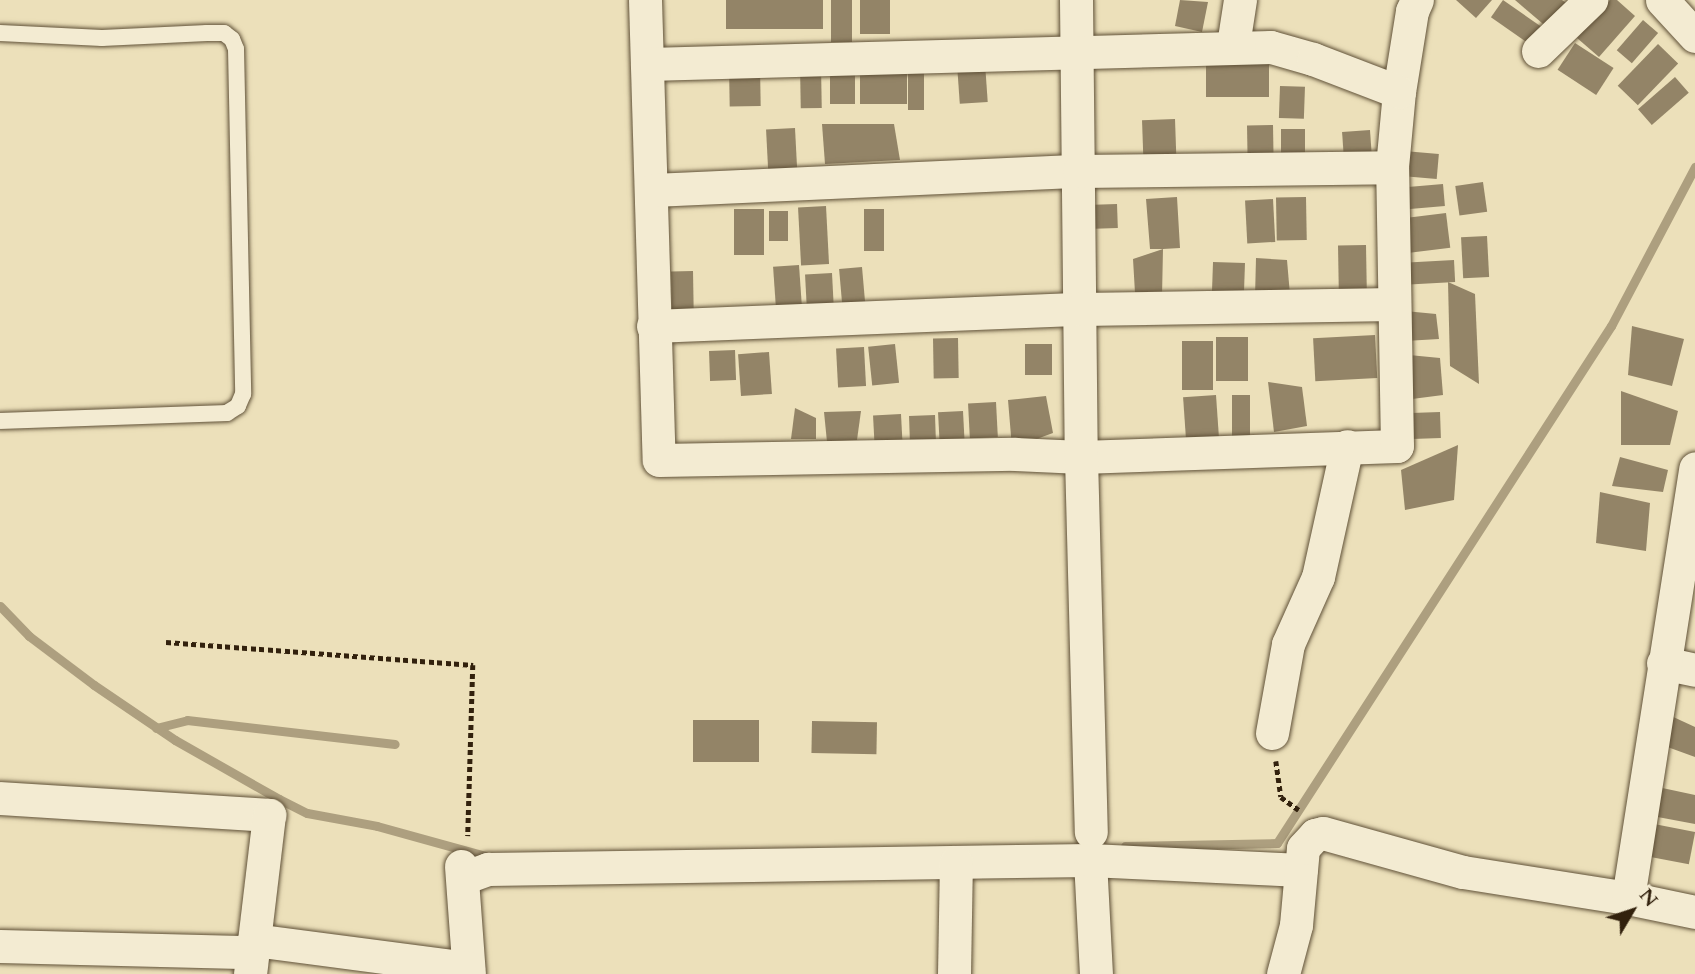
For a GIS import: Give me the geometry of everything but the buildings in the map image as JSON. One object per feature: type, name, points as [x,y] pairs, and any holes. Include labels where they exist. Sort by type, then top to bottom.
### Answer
[{"type":"street","points":[[645,0],[653,190],[653,326],[659,460],[1015,454],[1081,457],[1397,446],[1392,167],[1399,92],[1417,0]]},
{"type":"street","points":[[1076,0],[1081,457],[1096,974]]},
{"type":"street","points":[[1233,45],[1240,0]]},
{"type":"street","points":[[1538,51],[1591,0]]},
{"type":"street","points":[[1662,0],[1695,36]]},
{"type":"street","points":[[648,64],[1233,45],[1282,50],[1399,92]]},
{"type":"street","points":[[653,190],[1079,170],[1392,167]]},
{"type":"street","points":[[653,326],[1081,309],[1394,304]]},
{"type":"street","points":[[1272,733],[1288,644],[1318,577],[1347,446]]},
{"type":"street","points":[[1628,898],[1695,468]]},
{"type":"street","points":[[1663,663],[1695,670]]},
{"type":"street","points":[[0,798],[269,815],[252,955]]},
{"type":"street","points":[[1283,974],[1296,925],[1301,870],[1307,841],[1323,833],[1463,872],[1628,898],[1695,912]]},
{"type":"street","points":[[0,947],[252,955],[468,971],[464,861],[488,869],[956,862],[1091,846],[1301,870]]},
{"type":"street","points":[[954,974],[956,862]]},
{"type":"lane","points":[[0,33],[102,38],[224,33],[232,39],[236,49],[243,394],[237,406],[227,413],[0,421]]},
{"type":"path","points":[[166,642],[473,665],[464,861]]},
{"type":"waterway","points":[[1125,846],[1277,843],[1611,326],[1695,167]]},
{"type":"waterway","points":[[0,606],[29,636],[94,685],[175,740],[279,799],[307,813],[377,826],[485,856]]},
{"type":"waterway","points":[[156,728],[187,720],[395,744]]}]
